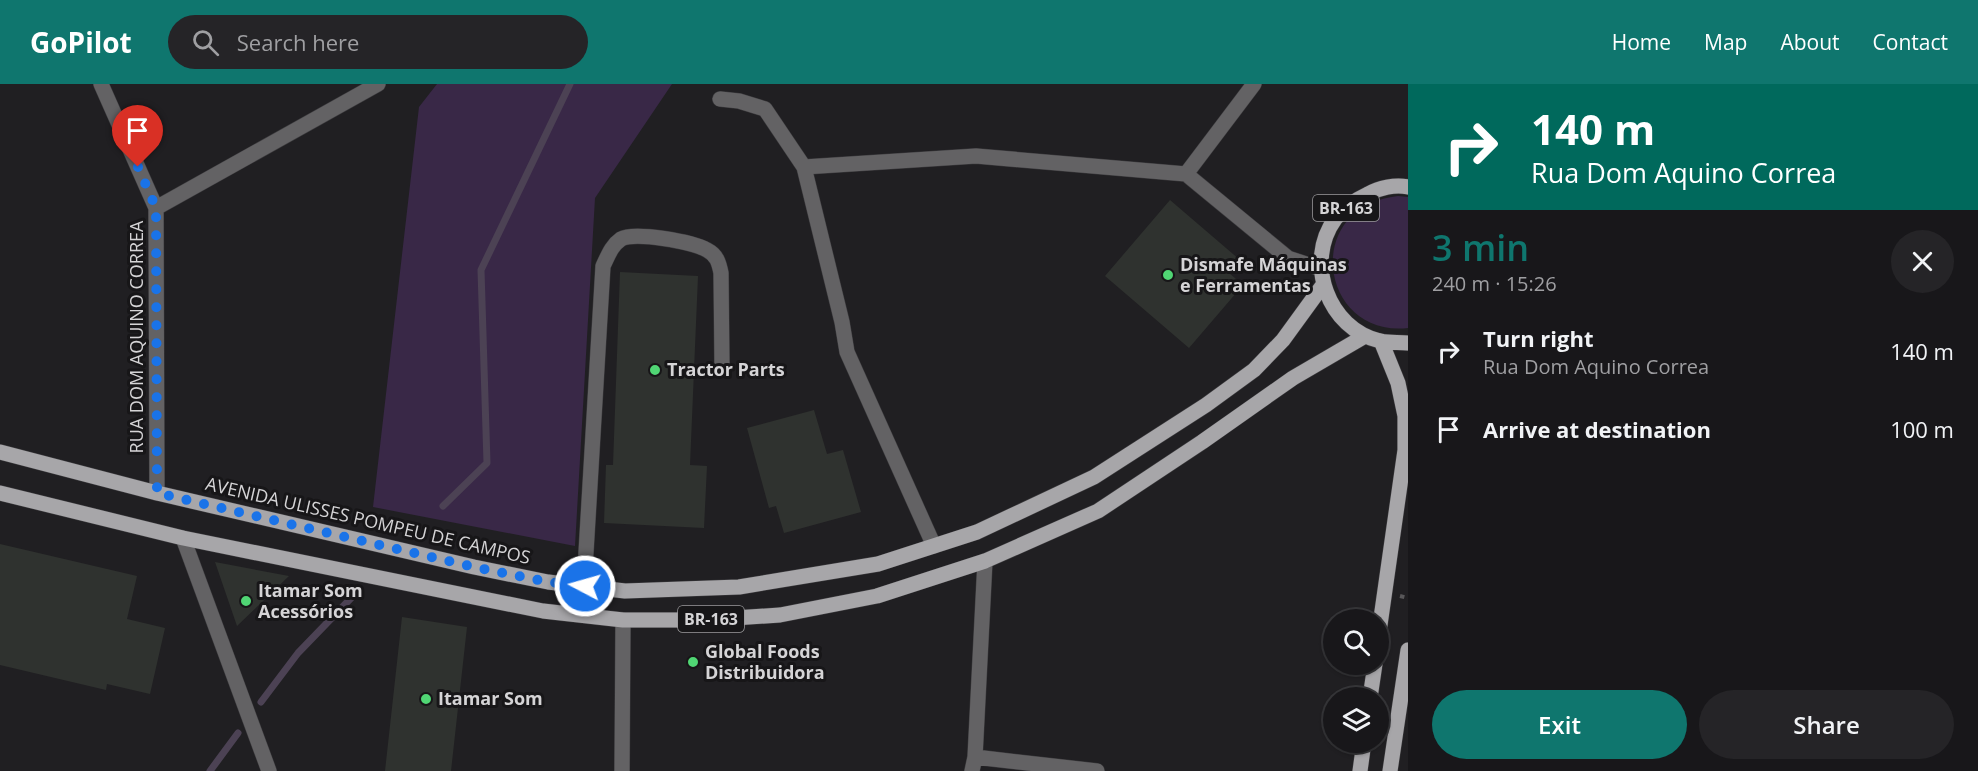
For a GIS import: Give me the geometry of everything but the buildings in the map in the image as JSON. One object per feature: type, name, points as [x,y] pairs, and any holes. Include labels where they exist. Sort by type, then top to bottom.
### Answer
[{"type":"main road","name":"BR-163","points":[[1322,277],[1324,243],[1335,220],[1353,201],[1377,189],[1408,187]]},
{"type":"main road","name":"AVENIDA ULISSES POMPEU DE CAMPOS","points":[[0,452],[157,493],[548,582],[625,591],[738,586],[878,564],[977,532],[1094,477],[1206,405],[1254,370],[1283,340],[1322,277]]},
{"type":"main road","points":[[1322,277],[1329,300],[1351,326],[1365,336],[1381,341],[1408,343]]},
{"type":"main road","name":"BR-163","points":[[0,493],[183,538],[543,611],[623,620],[704,620],[780,615],[877,596],[985,561],[1098,511],[1293,378],[1365,336]]},
{"type":"main road","points":[[1381,341],[1398,382],[1405,416],[1405,450],[1382,609]]},
{"type":"main road","points":[[1390,771],[1408,650]]},
{"type":"main road","points":[[1360,771],[1362,753]]},
{"type":"street","name":"RUA DOM AQUINO CORREA","points":[[101,84],[156,208],[157,493]]},
{"type":"street","points":[[156,208],[378,84]]},
{"type":"street","points":[[1186,174],[1254,84]]},
{"type":"street","points":[[720,99],[739,101],[765,109],[804,167],[848,352],[933,546]]},
{"type":"street","points":[[804,167],[976,156],[1186,174],[1288,258],[1322,277]]},
{"type":"street","points":[[585,586],[603,266],[611,249],[622,238],[635,236],[692,244],[708,250],[718,260],[721,273],[722,366]]},
{"type":"street","points":[[183,538],[269,771]]},
{"type":"street","points":[[985,561],[974,764],[1097,771]]},
{"type":"street","points":[[622,771],[623,620]]},
{"type":"shaded area","points":[[437,84],[672,84],[595,198],[575,546],[373,507],[419,107]]},
{"type":"shaded area","points":[[1398,196],[1408,197],[1408,328],[1378,326],[1356,313],[1340,294],[1333,270],[1335,245],[1346,223],[1367,205]]},
{"type":"waterway","points":[[443,506],[487,463],[481,270],[570,84]]},
{"type":"waterway","points":[[261,702],[298,653],[354,595]]},
{"type":"waterway","points":[[210,771],[238,733]]},
{"type":"place","name":"Dismafe Máquinas e Ferramentas","points":[[1168,275]]},
{"type":"place","name":"Tractor Parts","points":[[655,370]]},
{"type":"place","name":"Itamar Som Acessórios","points":[[246,601]]},
{"type":"place","name":"Global Foods Distribuidora","points":[[693,662]]},
{"type":"place","name":"Itamar Som","points":[[426,699]]},
{"type":"route","points":[[138,167],[156,208],[157,493],[474,567],[548,582],[585,586]]}]
